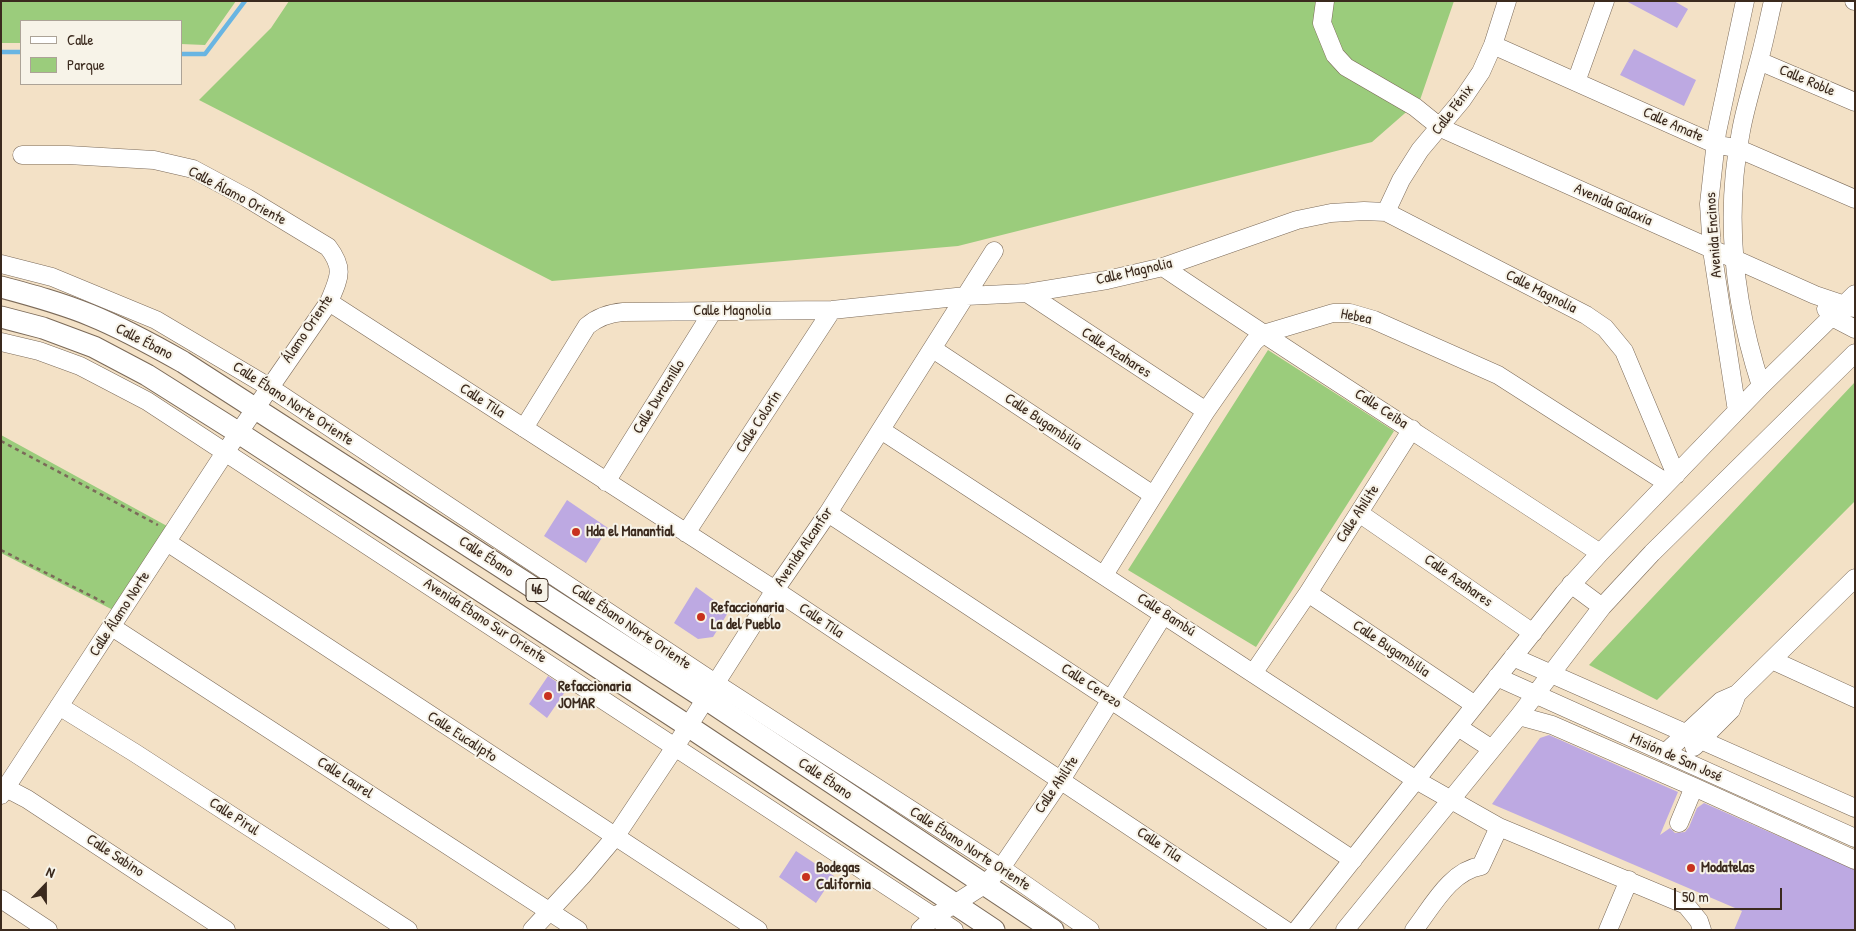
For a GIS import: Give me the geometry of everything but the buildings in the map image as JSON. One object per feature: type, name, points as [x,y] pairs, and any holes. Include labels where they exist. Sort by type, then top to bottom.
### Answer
[{"type":"main road","name":"Calle Ébano","points":[[1,287],[45,298],[90,315],[135,336],[183,362],[710,691],[984,885],[1053,930]]},
{"type":"main road","name":"Calle Ébano","points":[[1,317],[43,328],[94,348],[147,375],[239,432],[688,726],[994,930]]},
{"type":"street","name":"Avenida Galaxia","points":[[1325,1],[1322,24],[1335,55],[1346,67],[1415,107],[1441,128],[1815,295],[1852,302]]},
{"type":"street","name":"Calle Fénix","points":[[1386,212],[1401,180],[1420,150],[1441,128],[1481,72],[1493,45],[1507,1]]},
{"type":"street","points":[[1576,82],[1605,1]]},
{"type":"street","name":"Avenida Encinos","points":[[1737,411],[1712,250],[1709,204],[1715,144],[1745,1]]},
{"type":"street","name":"Avenida Encinos","points":[[1761,386],[1739,301],[1732,231],[1732,200],[1741,131],[1772,1]]},
{"type":"street","name":"Calle Amate","points":[[1493,45],[1715,144],[1739,149],[1855,199]]},
{"type":"street","name":"Calle Roble","points":[[1759,61],[1855,102]]},
{"type":"street","name":"Calle Álamo Oriente","points":[[22,155],[68,155],[154,160],[193,169],[247,198],[328,247]]},
{"type":"street","name":"Calle Magnolia","points":[[524,428],[587,326],[596,318],[623,312],[832,310],[966,296],[1027,294],[1107,280],[1163,267],[1297,220],[1331,213],[1364,211],[1386,212],[1586,315],[1605,328],[1624,351],[1672,479]]},
{"type":"street","name":"Álamo Oriente","points":[[239,432],[329,302],[340,270],[336,258],[328,247]]},
{"type":"street","name":"Avenida Alcanfor","points":[[532,930],[615,837],[676,747],[775,590],[828,513],[994,251]]},
{"type":"street","name":"Calle Ébano Norte Oriente","points":[[1,264],[52,277],[156,320],[269,387],[710,691],[1001,868],[1090,930]]},
{"type":"street","name":"Calle Ceiba","points":[[1163,267],[1600,553]]},
{"type":"street","name":"Calle Azahares","points":[[1027,294],[1206,412]]},
{"type":"street","name":"Avenida Galaxia","points":[[1815,295],[1832,318],[1855,329]]},
{"type":"street","name":"Calle Tila","points":[[329,302],[775,590],[1285,930]]},
{"type":"street","points":[[1297,930],[1571,584],[1761,386],[1832,318],[1852,302]]},
{"type":"street","name":"Calle Colorín","points":[[686,533],[832,310]]},
{"type":"street","name":"Calle Duraznillo","points":[[606,482],[713,311]]},
{"type":"street","name":"Hebea","points":[[1263,334],[1333,313],[1350,313],[1374,320],[1498,374],[1672,479]]},
{"type":"street","points":[[1104,575],[1206,412],[1254,342],[1263,334]]},
{"type":"street","name":"Avenida Ébano Sur Oriente","points":[[1,342],[39,351],[80,366],[114,382],[147,401],[954,930]]},
{"type":"street","name":"Calle Bugambilia","points":[[933,348],[1153,495]]},
{"type":"street","points":[[1345,930],[1519,716],[1602,607],[1652,553],[1855,353]]},
{"type":"street","name":"Calle Ahilite","points":[[1254,672],[1308,593],[1412,429]]},
{"type":"street","name":"Calle Bambú","points":[[881,430],[1254,672],[1416,780],[1499,827],[1686,905],[1699,921],[1702,930]]},
{"type":"street","name":"Calle Álamo Norte","points":[[3,790],[239,432]]},
{"type":"street","name":"Calle Azahares","points":[[1359,512],[1533,633]]},
{"type":"street","name":"Calle Cerezo","points":[[828,513],[1353,860]]},
{"type":"street","name":"Calle Eucalipto","points":[[170,538],[615,837],[758,930]]},
{"type":"street","points":[[1673,757],[1694,737],[1731,710],[1737,694],[1772,660],[1848,595],[1855,578]]},
{"type":"street","points":[[1571,584],[1602,607]]},
{"type":"street","name":"Calle Bugambilia","points":[[1308,593],[1475,706]]},
{"type":"street","name":"Calle Ahilite","points":[[920,930],[934,917],[984,885],[1001,868],[1061,780],[1164,614]]},
{"type":"street","name":"Calle Laurel","points":[[112,627],[578,930]]},
{"type":"street","name":"Misión de San José","points":[[1513,657],[1855,808]]},
{"type":"street","points":[[1772,660],[1855,698]]},
{"type":"street","name":"Misión de San José","points":[[1497,677],[1855,838]]},
{"type":"street","name":"Calle Pirul","points":[[59,706],[408,930]]},
{"type":"street","points":[[1519,716],[1552,725],[1855,860]]},
{"type":"street","points":[[1458,726],[1492,749]]},
{"type":"street","points":[[1679,823],[1694,787]]},
{"type":"street","name":"Calle Sabino","points":[[3,790],[27,799],[226,930]]},
{"type":"street","points":[[1414,930],[1443,891],[1461,874],[1471,868],[1481,866],[1499,827]]},
{"type":"street","points":[[1608,930],[1634,882]]},
{"type":"street","points":[[1620,930],[1634,882]]},
{"type":"street","points":[[1,900],[48,930]]},
{"type":"path","points":[[1,441],[170,538]]},
{"type":"path","points":[[1,550],[122,611]]},
{"type":"green space","points":[[1,1],[236,1],[205,45],[182,44],[182,20],[20,20],[20,43],[1,43]]},
{"type":"green space","points":[[289,1],[1454,1],[1420,100],[1372,142],[958,246],[552,281],[199,100],[271,28]]},
{"type":"green space","points":[[1268,350],[1394,431],[1256,647],[1128,570]]},
{"type":"green space","points":[[1855,382],[1855,501],[1657,700],[1589,665]]},
{"type":"green space","points":[[1,435],[167,526],[115,611],[1,553]]},
{"type":"waterway","points":[[182,54],[205,54],[245,1]]},
{"type":"waterway","points":[[1,52],[20,52]]},
{"type":"place","name":"Hda el Manantial","points":[[576,532]]},
{"type":"place","name":"Refaccionaria La del Pueblo","points":[[701,617]]},
{"type":"place","name":"Refaccionaria JOMAR","points":[[548,696]]},
{"type":"place","name":"Modatelas","points":[[1691,868]]},
{"type":"place","name":"Bodegas California","points":[[806,877]]}]
